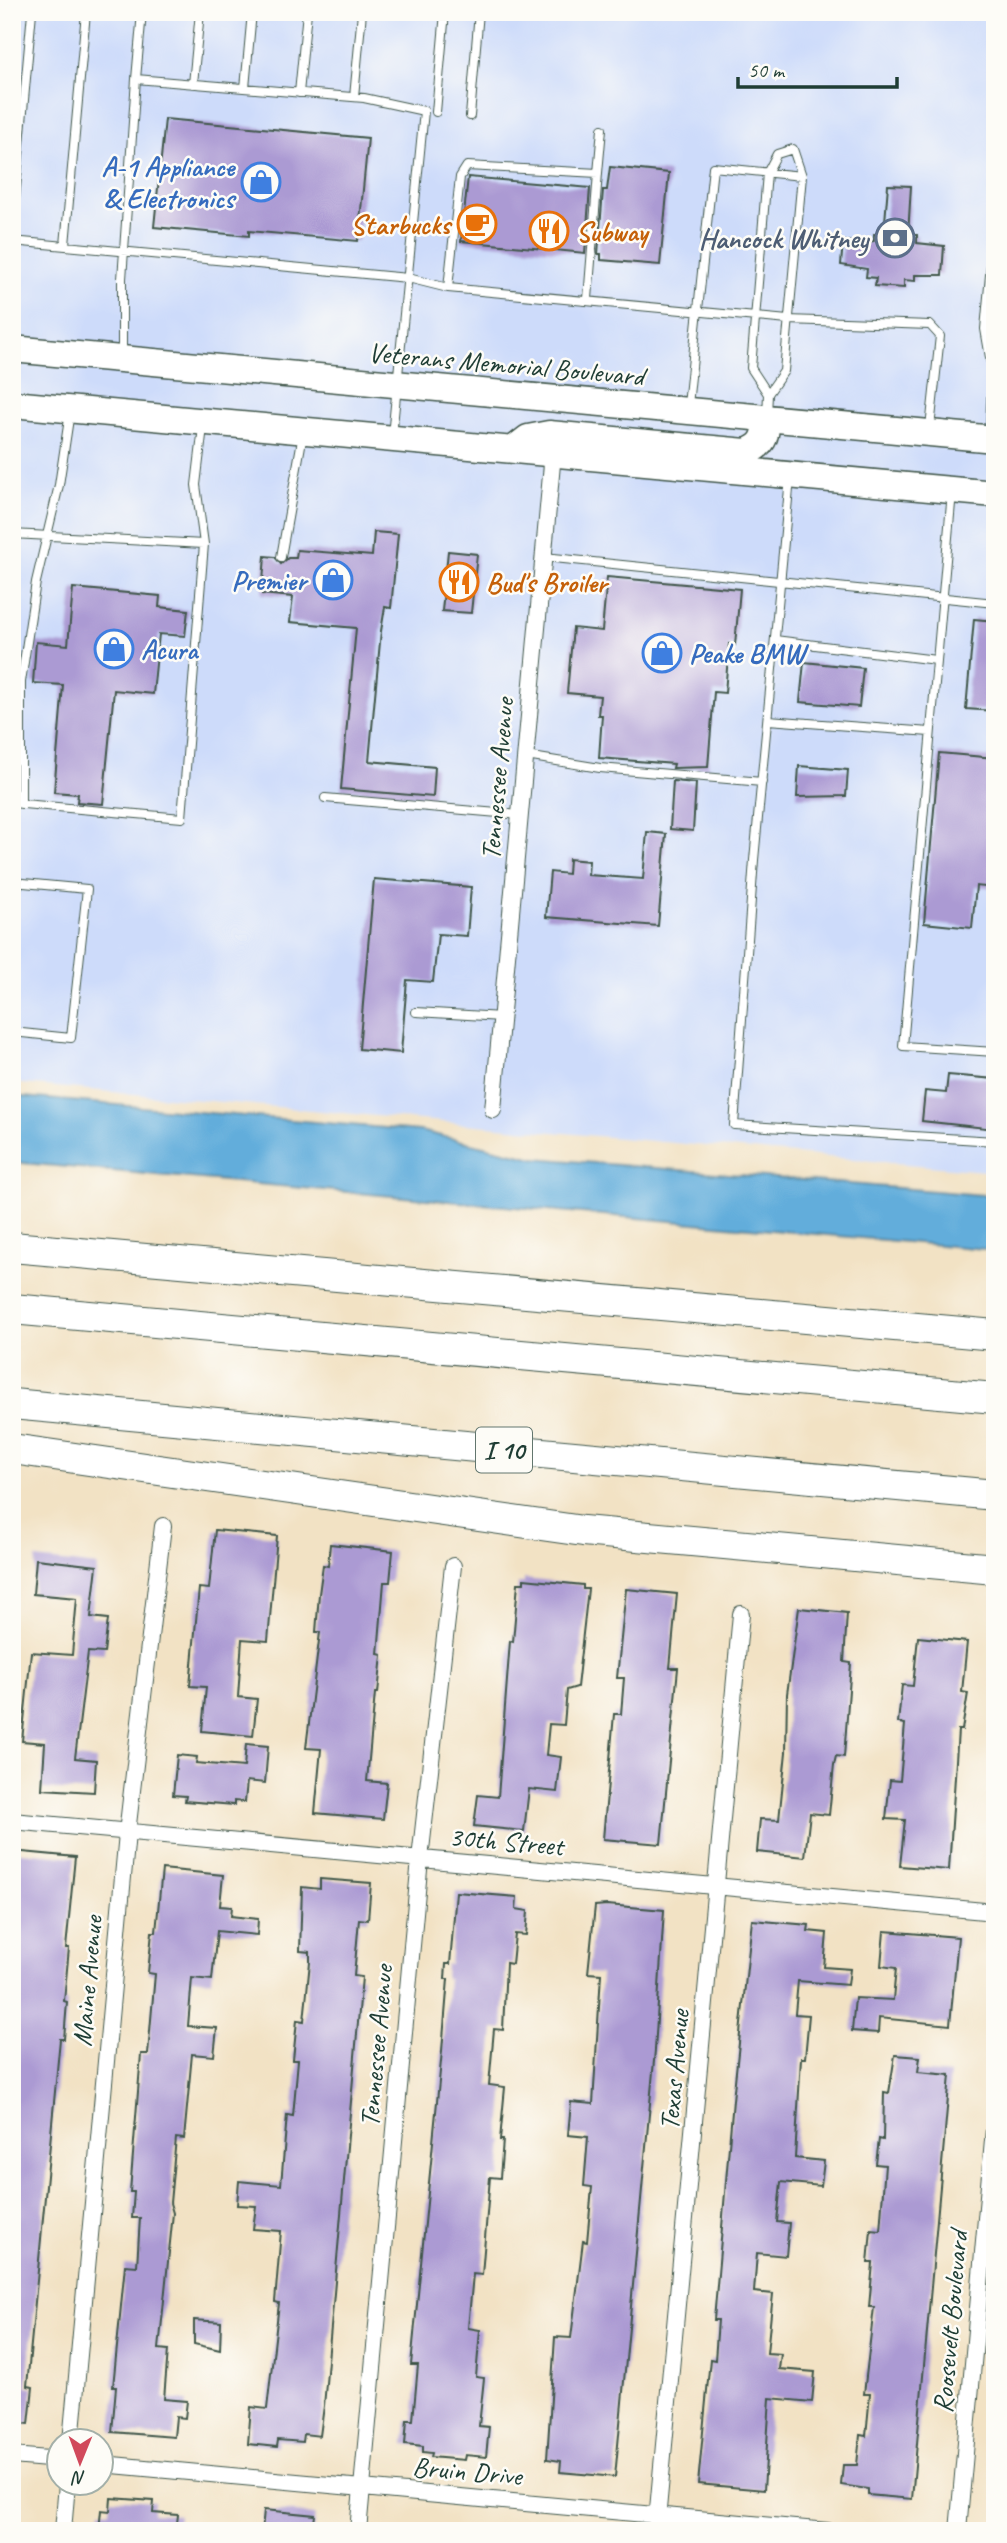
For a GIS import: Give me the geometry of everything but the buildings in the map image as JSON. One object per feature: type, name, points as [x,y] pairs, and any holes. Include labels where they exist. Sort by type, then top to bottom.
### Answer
[{"type":"highway","points":[[12,1247],[995,1335]]},
{"type":"highway","points":[[12,1309],[995,1398]]},
{"type":"highway","points":[[503,1355],[995,1414]]},
{"type":"highway","name":"I 10","points":[[12,1404],[995,1495]]},
{"type":"highway","points":[[12,1449],[583,1531],[995,1569]]},
{"type":"main road","name":"Veterans Memorial Boulevard","points":[[12,349],[687,412],[767,407],[930,433],[992,439]]},
{"type":"main road","points":[[12,364],[83,370],[122,360]]},
{"type":"main road","points":[[12,404],[995,494]]},
{"type":"main road","points":[[514,450],[528,438],[549,433],[746,452],[757,448],[764,440],[767,407]]},
{"type":"street","name":"Tennessee Avenue","points":[[493,1110],[554,453]]},
{"type":"street","name":"Maine Avenue","points":[[72,2428],[127,1833],[163,1526]]},
{"type":"street","name":"Tennessee Avenue","points":[[358,2531],[420,1859],[453,1566]]},
{"type":"street","name":"Texas Avenue","points":[[656,2523],[718,1887],[741,1614]]},
{"type":"street","name":"30th Street","points":[[12,1821],[995,1912]]},
{"type":"street","name":"Roosevelt Boulevard","points":[[958,2531],[995,2118]]},
{"type":"street","points":[[12,2456],[46,2459]]},
{"type":"street","name":"Bruin Drive","points":[[116,2465],[362,2488],[656,2523],[828,2531]]},
{"type":"street","points":[[63,2531],[66,2498]]},
{"type":"lane","points":[[12,232],[32,12]]},
{"type":"lane","points":[[65,245],[86,12]]},
{"type":"lane","points":[[122,360],[120,308],[142,12]]},
{"type":"lane","points":[[193,84],[200,12]]},
{"type":"lane","points":[[245,88],[252,12]]},
{"type":"lane","points":[[299,93],[307,12]]},
{"type":"lane","points":[[354,97],[362,12]]},
{"type":"lane","points":[[436,112],[446,12]]},
{"type":"lane","points":[[470,116],[480,12]]},
{"type":"lane","points":[[136,79],[354,97],[424,111],[392,439]]},
{"type":"lane","points":[[588,299],[601,130]]},
{"type":"lane","points":[[793,149],[802,176],[784,371],[767,407],[751,369],[767,173],[777,154],[793,149]]},
{"type":"lane","points":[[448,288],[460,177],[467,166],[598,173]]},
{"type":"lane","points":[[687,412],[713,167],[802,176]]},
{"type":"lane","points":[[992,439],[992,369],[985,329],[995,221]]},
{"type":"lane","points":[[12,241],[408,278],[448,288],[588,299],[754,317],[930,325],[940,336],[930,433]]},
{"type":"lane","points":[[70,410],[60,485],[46,537],[21,682],[17,803],[182,818],[204,544],[196,485],[204,422]]},
{"type":"lane","points":[[281,557],[304,431]]},
{"type":"lane","points":[[790,475],[734,1125],[995,1141]]},
{"type":"lane","points":[[952,490],[903,1046],[995,1052]]},
{"type":"lane","points":[[12,534],[204,544]]},
{"type":"lane","points":[[544,557],[995,603]]},
{"type":"lane","points":[[775,640],[936,660]]},
{"type":"lane","points":[[768,720],[930,733]]},
{"type":"lane","points":[[526,756],[600,768],[762,782]]},
{"type":"lane","points":[[325,798],[520,816]]},
{"type":"lane","points":[[12,895],[13,882],[87,889],[71,1038],[12,1032]]},
{"type":"lane","points":[[416,1012],[502,1017]]},
{"type":"shaded area","points":[[12,12],[995,12],[995,1172],[12,1083]]},
{"type":"water","points":[[12,1096],[420,1131],[534,1158],[995,1196],[995,1250],[12,1162]]},
{"type":"place","name":"A-1 Appliance & Electronics","points":[[261,182]]},
{"type":"place","name":"Starbucks","points":[[477,224]]},
{"type":"place","name":"Subway","points":[[549,231]]},
{"type":"place","name":"Hancock Whitney","points":[[895,238]]},
{"type":"place","name":"Premier","points":[[333,580]]},
{"type":"place","name":"Bud's Broiler","points":[[459,582]]},
{"type":"place","name":"Acura","points":[[114,649]]},
{"type":"place","name":"Peake BMW","points":[[662,653]]}]
